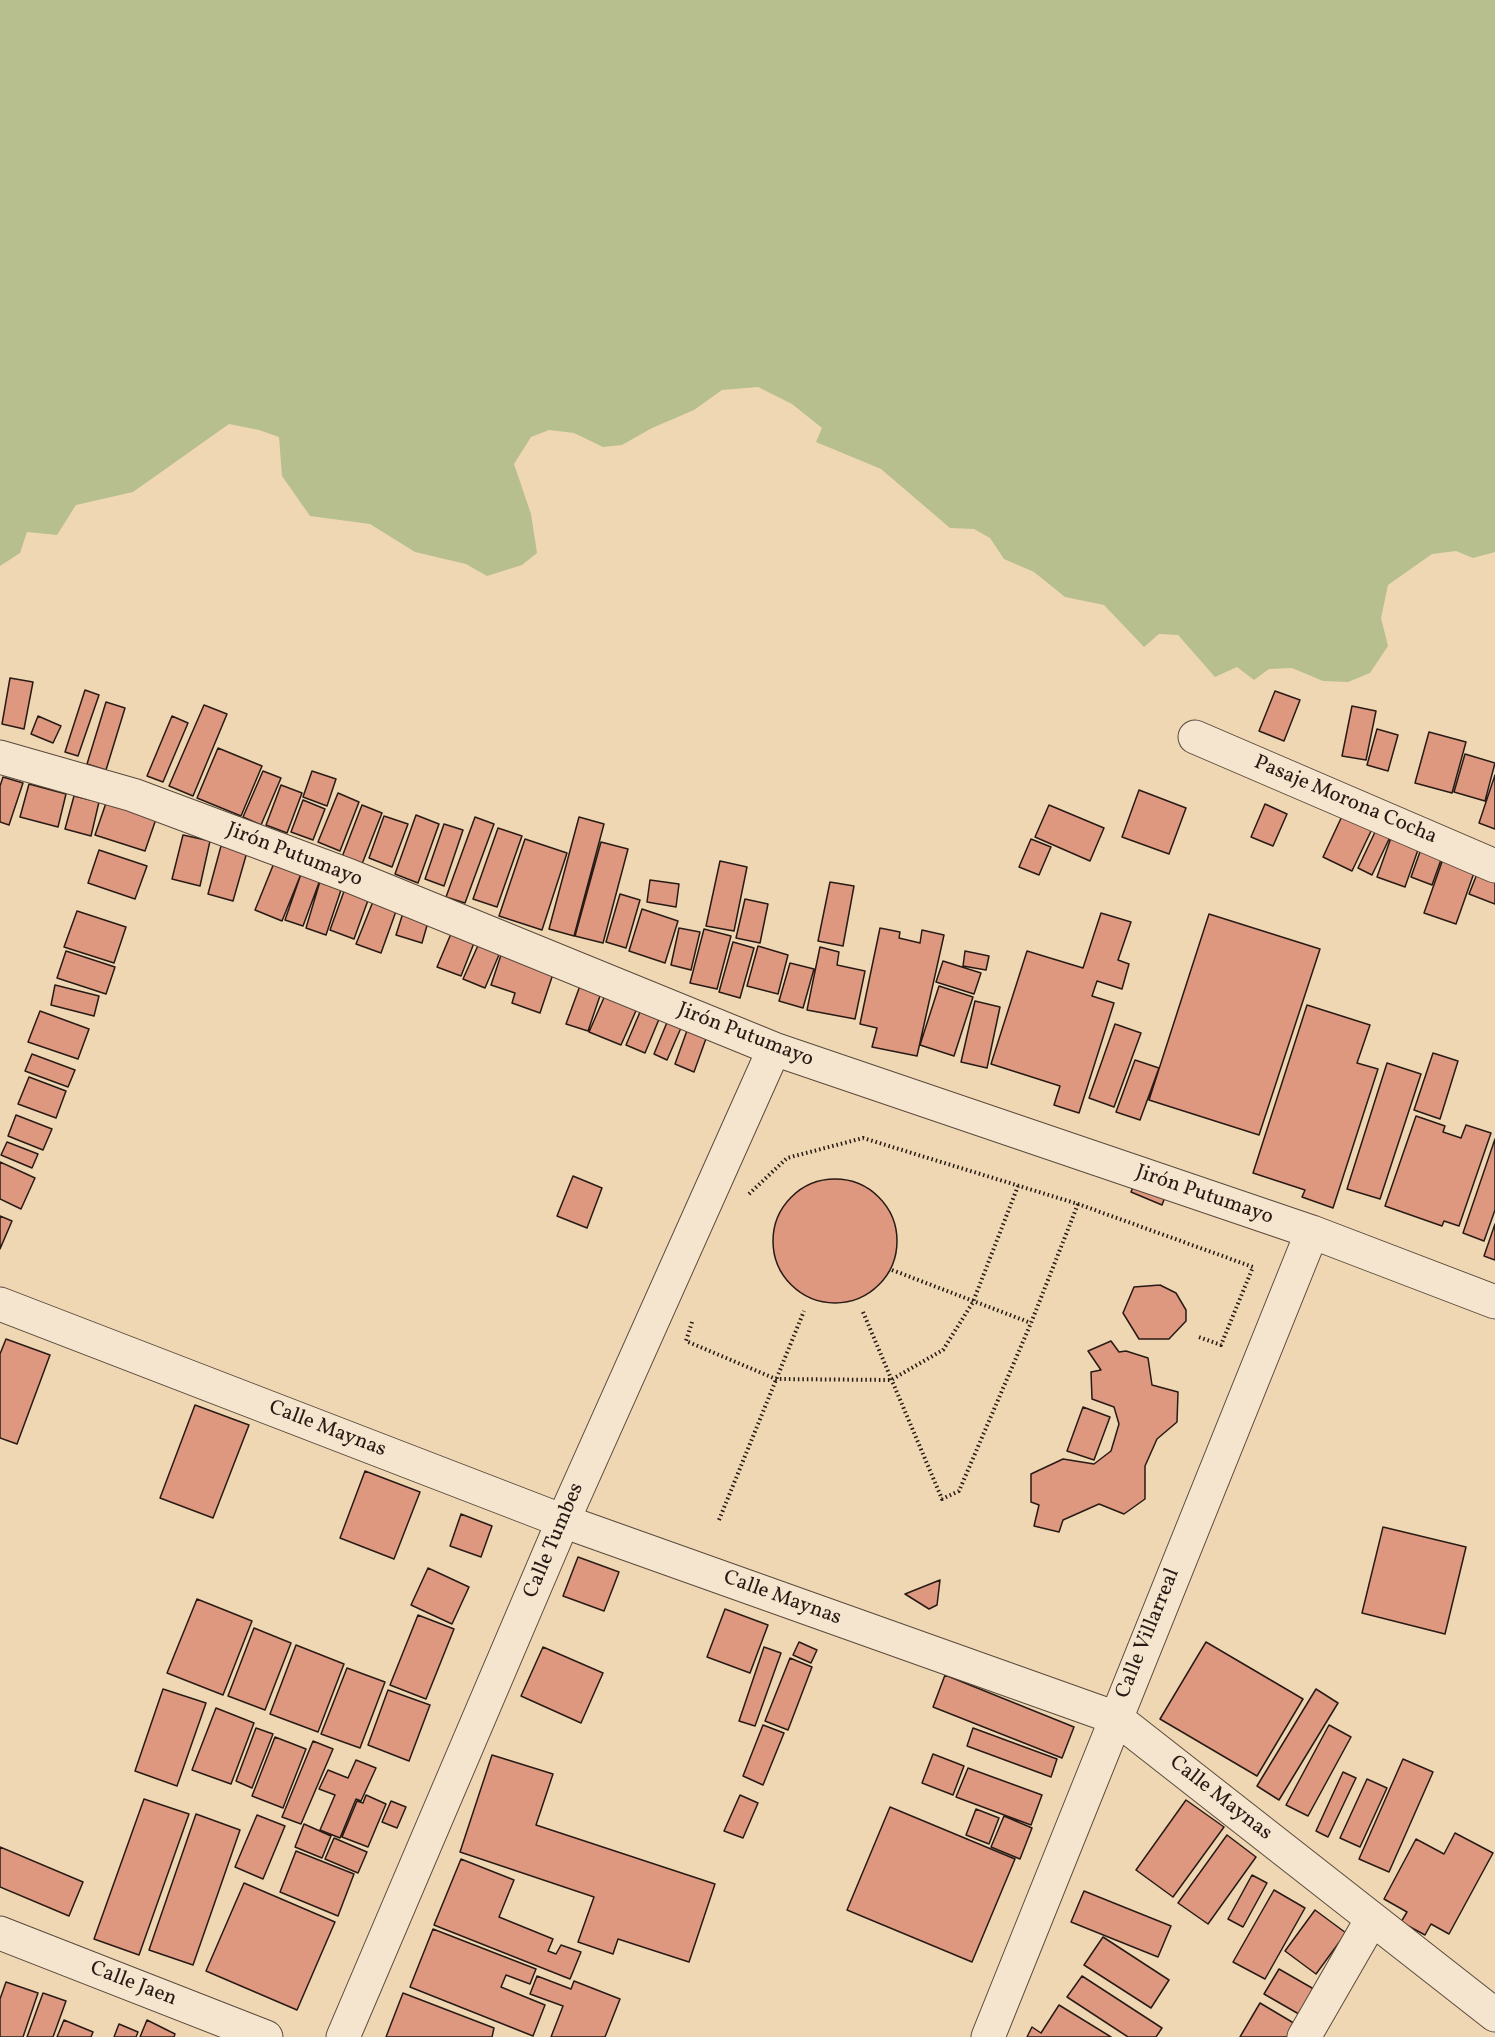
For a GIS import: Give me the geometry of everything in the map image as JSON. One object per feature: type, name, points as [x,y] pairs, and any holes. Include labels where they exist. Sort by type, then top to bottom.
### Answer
[{"type":"street","name":"Pasaje Morona Cocha","points":[[1195,736],[1495,866]]},
{"type":"street","name":"Jirón Putumayo","points":[[0,758],[133,795],[295,856],[774,1049],[1312,1232],[1495,1302]]},
{"type":"street","name":"Calle Tumbes","points":[[343,2037],[563,1521],[774,1049]]},
{"type":"street","name":"Calle Villarreal","points":[[988,2037],[1312,1232]]},
{"type":"street","name":"Calle Maynas","points":[[0,1304],[563,1521],[1116,1718],[1495,2015]]},
{"type":"street","points":[[1304,2037],[1372,1919]]},
{"type":"street","name":"Calle Jaen","points":[[0,1934],[266,2037]]},
{"type":"path","points":[[746,1197],[787,1158],[863,1138],[1078,1204],[1253,1267],[1221,1346],[1199,1337]]},
{"type":"path","points":[[693,1320],[686,1341],[776,1379],[891,1380],[943,1350],[974,1302],[1018,1186]]},
{"type":"path","points":[[863,1312],[942,1499],[959,1491],[1031,1323],[1078,1204]]},
{"type":"path","points":[[891,1270],[1031,1323]]},
{"type":"path","points":[[719,1520],[804,1311]]},
{"type":"green space","points":[[0,0],[1495,0],[1495,552],[1473,558],[1456,551],[1432,554],[1388,585],[1381,618],[1388,646],[1370,673],[1348,682],[1323,681],[1292,668],[1269,669],[1254,680],[1237,667],[1215,677],[1178,635],[1159,634],[1144,647],[1104,605],[1065,597],[1034,572],[1004,559],[990,538],[974,529],[950,528],[881,469],[816,442],[822,428],[792,404],[758,387],[722,390],[694,410],[652,428],[622,445],[603,447],[574,433],[549,430],[531,437],[514,464],[531,514],[537,553],[522,565],[487,576],[466,564],[415,552],[370,524],[310,516],[282,476],[279,437],[229,424],[133,492],[76,505],[57,535],[27,532],[20,553],[0,566]]},
{"type":"building","points":[[10,678],[33,682],[24,729],[2,724]]},
{"type":"building","points":[[85,690],[99,695],[78,756],[65,752]]},
{"type":"building","points":[[1275,691],[1300,700],[1284,741],[1259,731]]},
{"type":"building","points":[[106,702],[125,708],[106,770],[87,764]]},
{"type":"building","points":[[204,705],[227,714],[193,796],[169,786]]},
{"type":"building","points":[[1352,706],[1376,711],[1366,760],[1342,756]]},
{"type":"building","points":[[38,716],[61,726],[53,743],[31,734]]},
{"type":"building","points":[[172,716],[188,723],[163,782],[147,776]]},
{"type":"building","points":[[1377,729],[1398,735],[1388,771],[1367,765]]},
{"type":"building","points":[[1429,732],[1466,742],[1452,793],[1415,783]]},
{"type":"building","points":[[218,748],[262,766],[241,816],[197,798]]},
{"type":"building","points":[[1465,754],[1495,763],[1485,801],[1454,792]]},
{"type":"building","points":[[263,771],[281,778],[261,825],[243,817]]},
{"type":"building","points":[[312,771],[336,779],[327,806],[303,797]]},
{"type":"building","points":[[1495,775],[1495,829],[1479,823]]},
{"type":"building","points":[[3,777],[23,783],[9,825],[0,822],[0,786]]},
{"type":"building","points":[[29,784],[66,794],[58,827],[20,817]]},
{"type":"building","points":[[281,785],[302,793],[287,833],[266,825]]},
{"type":"building","points":[[1139,790],[1186,808],[1169,854],[1122,837]]},
{"type":"building","points":[[338,793],[359,802],[340,851],[318,842]]},
{"type":"building","points":[[74,796],[99,802],[91,836],[65,829]]},
{"type":"building","points":[[303,800],[325,809],[313,840],[291,832]]},
{"type":"building","points":[[106,803],[156,819],[145,851],[95,835]]},
{"type":"building","points":[[1265,804],[1287,814],[1273,846],[1251,837]]},
{"type":"building","points":[[362,805],[382,813],[362,864],[342,857]]},
{"type":"building","points":[[1049,805],[1104,828],[1090,861],[1035,837]]},
{"type":"building","points":[[1343,814],[1372,829],[1352,871],[1323,857]]},
{"type":"building","points":[[416,815],[439,824],[418,883],[395,874]]},
{"type":"building","points":[[384,816],[408,824],[392,867],[369,858]]},
{"type":"building","points":[[475,817],[494,824],[465,903],[446,897]]},
{"type":"building","points":[[579,817],[604,824],[574,936],[549,929]]},
{"type":"building","points":[[444,824],[463,830],[444,886],[425,879]]},
{"type":"building","points":[[498,828],[522,836],[497,907],[473,899]]},
{"type":"building","points":[[1376,830],[1390,837],[1372,875],[1358,868]]},
{"type":"building","points":[[183,835],[210,841],[200,886],[172,879]]},
{"type":"building","points":[[1392,835],[1420,844],[1405,887],[1377,877]]},
{"type":"building","points":[[525,839],[567,853],[542,930],[499,916]]},
{"type":"building","points":[[1031,839],[1051,847],[1039,875],[1019,867]]},
{"type":"building","points":[[601,842],[628,849],[603,943],[575,936]]},
{"type":"building","points":[[221,846],[247,852],[233,901],[208,894]]},
{"type":"building","points":[[1421,849],[1442,857],[1432,885],[1411,877]]},
{"type":"building","points":[[99,850],[147,866],[135,899],[88,883]]},
{"type":"building","points":[[1443,859],[1475,870],[1456,924],[1424,913]]},
{"type":"building","points":[[720,861],[747,867],[734,931],[706,926]]},
{"type":"building","points":[[274,863],[301,874],[282,921],[255,910]]},
{"type":"building","points":[[1479,869],[1495,875],[1495,904],[1469,894]]},
{"type":"building","points":[[301,874],[320,880],[303,926],[285,920]]},
{"type":"building","points":[[321,878],[343,884],[326,935],[306,928]]},
{"type":"building","points":[[650,880],[679,884],[676,907],[647,902]]},
{"type":"building","points":[[830,882],[854,886],[843,946],[818,941]]},
{"type":"building","points":[[347,883],[371,892],[354,939],[330,930]]},
{"type":"building","points":[[376,894],[399,903],[381,953],[356,944]]},
{"type":"building","points":[[620,894],[640,900],[626,948],[606,942]]},
{"type":"building","points":[[745,899],[768,904],[760,943],[736,938]]},
{"type":"building","points":[[642,909],[678,921],[665,963],[629,951]]},
{"type":"building","points":[[77,911],[126,927],[114,963],[64,947]]},
{"type":"building","points":[[403,913],[428,922],[422,943],[396,935]]},
{"type":"building","points":[[1101,913],[1131,922],[1118,960],[1129,964],[1122,989],[1097,981],[1092,996],[1114,1003],[1079,1113],[1054,1105],[1060,1086],[991,1064],[1027,951],[1083,968]]},
{"type":"building","points":[[1209,914],[1320,949],[1259,1135],[1149,1100]]},
{"type":"building","points":[[679,928],[700,932],[691,970],[671,965]]},
{"type":"building","points":[[880,928],[900,932],[899,938],[920,943],[922,930],[944,935],[917,1056],[872,1047],[877,1028],[860,1024]]},
{"type":"building","points":[[453,929],[476,938],[461,976],[437,967]]},
{"type":"building","points":[[704,929],[731,936],[717,989],[690,983]]},
{"type":"building","points":[[480,941],[501,950],[485,988],[463,979]]},
{"type":"building","points":[[733,942],[754,948],[740,998],[719,992]]},
{"type":"building","points":[[758,946],[788,955],[778,994],[747,986]]},
{"type":"building","points":[[820,947],[839,952],[837,965],[865,971],[855,1019],[807,1010]]},
{"type":"building","points":[[66,951],[115,967],[106,994],[57,978]]},
{"type":"building","points":[[965,951],[989,956],[986,970],[963,966]]},
{"type":"building","points":[[501,955],[555,968],[540,1013],[512,1003],[515,993],[491,985]]},
{"type":"building","points":[[943,961],[981,973],[974,994],[936,982]]},
{"type":"building","points":[[790,963],[814,969],[803,1008],[779,1001]]},
{"type":"building","points":[[581,983],[602,990],[588,1031],[566,1024]]},
{"type":"building","points":[[55,985],[99,996],[94,1016],[51,1005]]},
{"type":"building","points":[[939,986],[973,997],[954,1056],[920,1045]]},
{"type":"building","points":[[606,993],[638,1006],[621,1045],[589,1032]]},
{"type":"building","points":[[975,1001],[1000,1007],[987,1068],[961,1062]]},
{"type":"building","points":[[643,1005],[662,1012],[645,1053],[626,1045]]},
{"type":"building","points":[[1307,1005],[1370,1025],[1357,1063],[1378,1069],[1333,1208],[1302,1197],[1305,1190],[1253,1173]]},
{"type":"building","points":[[40,1011],[89,1029],[78,1059],[28,1042]]},
{"type":"building","points":[[670,1015],[684,1021],[667,1060],[654,1054]]},
{"type":"building","points":[[1115,1024],[1141,1033],[1114,1107],[1089,1098]]},
{"type":"building","points":[[689,1025],[708,1033],[694,1072],[675,1064]]},
{"type":"building","points":[[1433,1053],[1458,1061],[1440,1119],[1414,1110]]},
{"type":"building","points":[[32,1054],[75,1070],[68,1087],[25,1071]]},
{"type":"building","points":[[1135,1060],[1159,1068],[1140,1120],[1116,1112]]},
{"type":"building","points":[[1387,1063],[1421,1074],[1380,1199],[1347,1189]]},
{"type":"building","points":[[29,1077],[66,1091],[56,1118],[18,1104]]},
{"type":"building","points":[[16,1115],[52,1129],[43,1150],[8,1136]]},
{"type":"building","points":[[1416,1116],[1445,1126],[1443,1132],[1461,1138],[1466,1125],[1491,1133],[1459,1226],[1444,1221],[1442,1226],[1385,1206]]},
{"type":"building","points":[[1495,1139],[1495,1210],[1484,1241],[1463,1233]]},
{"type":"building","points":[[7,1142],[38,1154],[32,1168],[1,1155]]},
{"type":"building","points":[[0,1162],[35,1178],[21,1209],[0,1199]]},
{"type":"building","points":[[573,1176],[602,1188],[587,1228],[557,1216]]},
{"type":"building","points":[[1137,1177],[1168,1189],[1162,1205],[1131,1192]]},
{"type":"building","points":[[835,1179],[859,1183],[879,1197],[893,1217],[897,1241],[893,1265],[879,1285],[859,1299],[835,1303],[811,1299],[791,1285],[777,1265],[773,1241],[777,1217],[791,1197],[811,1183]]},
{"type":"building","points":[[0,1216],[12,1221],[0,1249]]},
{"type":"building","points":[[1495,1224],[1495,1260],[1484,1256]]},
{"type":"building","points":[[1160,1285],[1176,1293],[1186,1310],[1186,1321],[1169,1339],[1139,1339],[1123,1313],[1134,1287]]},
{"type":"building","points":[[6,1339],[50,1355],[17,1444],[0,1438],[0,1354]]},
{"type":"building","points":[[1111,1341],[1119,1352],[1126,1351],[1148,1358],[1152,1385],[1178,1392],[1177,1422],[1157,1439],[1145,1466],[1145,1499],[1124,1514],[1099,1504],[1063,1520],[1059,1532],[1034,1526],[1039,1505],[1031,1502],[1031,1474],[1063,1459],[1094,1464],[1111,1451],[1119,1424],[1114,1407],[1092,1399],[1091,1372],[1101,1370],[1088,1351]]},
{"type":"building","points":[[195,1405],[249,1425],[213,1518],[160,1498]]},
{"type":"building","points":[[1083,1407],[1110,1417],[1094,1460],[1067,1451]]},
{"type":"building","points":[[365,1471],[420,1492],[394,1559],[340,1538]]},
{"type":"building","points":[[461,1514],[492,1526],[481,1557],[450,1546]]},
{"type":"building","points":[[1383,1527],[1466,1547],[1445,1634],[1362,1613]]},
{"type":"building","points":[[578,1557],[619,1572],[604,1611],[563,1596]]},
{"type":"building","points":[[428,1568],[469,1587],[452,1624],[411,1605]]},
{"type":"building","points":[[940,1580],[937,1605],[929,1609],[905,1594]]},
{"type":"building","points":[[197,1599],[252,1621],[223,1695],[167,1673]]},
{"type":"building","points":[[725,1609],[768,1625],[750,1673],[707,1657]]},
{"type":"building","points":[[418,1615],[454,1629],[426,1699],[390,1685]]},
{"type":"building","points":[[254,1628],[291,1643],[265,1710],[228,1696]]},
{"type":"building","points":[[799,1642],[817,1650],[811,1663],[793,1655]]},
{"type":"building","points":[[1206,1642],[1303,1699],[1257,1776],[1160,1719]]},
{"type":"building","points":[[296,1645],[344,1664],[318,1732],[270,1714]]},
{"type":"building","points":[[543,1647],[603,1673],[581,1723],[521,1696]]},
{"type":"building","points":[[764,1647],[781,1653],[755,1726],[739,1721]]},
{"type":"building","points":[[790,1658],[812,1667],[788,1730],[765,1721]]},
{"type":"building","points":[[347,1668],[385,1682],[360,1748],[321,1734]]},
{"type":"building","points":[[945,1675],[1074,1727],[1062,1758],[933,1707]]},
{"type":"building","points":[[163,1689],[206,1703],[177,1786],[135,1771]]},
{"type":"building","points":[[1316,1689],[1338,1703],[1279,1800],[1257,1786]]},
{"type":"building","points":[[388,1690],[430,1705],[409,1761],[368,1745]]},
{"type":"building","points":[[216,1708],[254,1723],[231,1784],[192,1770]]},
{"type":"building","points":[[763,1725],[784,1733],[763,1785],[743,1776]]},
{"type":"building","points":[[1329,1725],[1351,1737],[1308,1816],[1286,1805]]},
{"type":"building","points":[[256,1728],[273,1734],[252,1788],[236,1781]]},
{"type":"building","points":[[973,1728],[1057,1759],[1051,1777],[967,1746]]},
{"type":"building","points":[[275,1737],[306,1749],[283,1808],[252,1796]]},
{"type":"building","points":[[313,1741],[333,1749],[301,1824],[282,1817]]},
{"type":"building","points":[[933,1754],[964,1766],[953,1795],[922,1783]]},
{"type":"building","points":[[492,1755],[553,1774],[536,1825],[715,1884],[689,1962],[618,1939],[613,1954],[578,1942],[594,1897],[460,1852]]},
{"type":"building","points":[[1403,1759],[1433,1772],[1389,1872],[1359,1859]]},
{"type":"building","points":[[356,1760],[376,1768],[361,1801],[356,1799],[340,1838],[320,1830],[335,1795],[319,1789],[328,1770],[348,1778]]},
{"type":"building","points":[[968,1768],[1042,1795],[1031,1825],[956,1797]]},
{"type":"building","points":[[1343,1772],[1356,1778],[1328,1837],[1316,1831]]},
{"type":"building","points":[[1367,1779],[1387,1788],[1360,1847],[1340,1838]]},
{"type":"building","points":[[366,1795],[386,1804],[368,1847],[342,1837],[357,1801],[363,1803]]},
{"type":"building","points":[[740,1795],[758,1803],[743,1838],[724,1831]]},
{"type":"building","points":[[144,1799],[189,1814],[139,1955],[94,1939]]},
{"type":"building","points":[[1186,1800],[1224,1827],[1173,1897],[1136,1870]]},
{"type":"building","points":[[391,1801],[406,1807],[397,1828],[382,1822]]},
{"type":"building","points":[[890,1807],[1015,1859],[972,1962],[847,1910]]},
{"type":"building","points":[[976,1809],[999,1818],[989,1844],[966,1835]]},
{"type":"building","points":[[196,1814],[240,1830],[193,1965],[149,1950]]},
{"type":"building","points":[[257,1815],[285,1826],[263,1879],[235,1867]]},
{"type":"building","points":[[1004,1816],[1032,1828],[1020,1859],[991,1847]]},
{"type":"building","points":[[304,1824],[331,1836],[322,1858],[295,1847]]},
{"type":"building","points":[[1455,1833],[1493,1853],[1449,1934],[1431,1924],[1425,1935],[1401,1922],[1407,1912],[1384,1899],[1416,1839],[1444,1854]]},
{"type":"building","points":[[1227,1835],[1256,1857],[1208,1924],[1178,1903]]},
{"type":"building","points":[[334,1838],[367,1852],[358,1873],[325,1859]]},
{"type":"building","points":[[0,1847],[83,1882],[69,1916],[0,1887]]},
{"type":"building","points":[[296,1851],[354,1874],[338,1916],[280,1892]]},
{"type":"building","points":[[461,1859],[514,1880],[499,1917],[553,1939],[548,1951],[556,1954],[561,1945],[581,1952],[570,1979],[434,1925]]},
{"type":"building","points":[[1252,1875],[1267,1883],[1243,1927],[1228,1919]]},
{"type":"building","points":[[244,1883],[335,1922],[297,2010],[206,1971]]},
{"type":"building","points":[[1274,1890],[1305,1908],[1265,1979],[1233,1962]]},
{"type":"building","points":[[1084,1891],[1171,1926],[1158,1957],[1071,1922]]},
{"type":"building","points":[[1315,1910],[1346,1933],[1316,1974],[1285,1951]]},
{"type":"building","points":[[433,1929],[536,1969],[530,1984],[506,1975],[501,1987],[545,2005],[533,2036],[410,1987]]},
{"type":"building","points":[[1103,1937],[1169,1980],[1151,2008],[1084,1965]]},
{"type":"building","points":[[1279,1969],[1319,1992],[1304,2017],[1264,1994]]},
{"type":"building","points":[[537,1976],[571,1989],[574,1981],[620,1999],[605,2037],[551,2037],[563,2006],[530,1994]]},
{"type":"building","points":[[1082,1976],[1162,2028],[1156,2037],[1128,2037],[1067,1997]]},
{"type":"building","points":[[6,1982],[38,1993],[23,2037],[0,2037],[0,1999]]},
{"type":"building","points":[[43,1993],[66,2001],[53,2037],[27,2037]]},
{"type":"building","points":[[403,1993],[494,2028],[492,2037],[386,2037]]},
{"type":"building","points":[[1260,2003],[1297,2025],[1290,2037],[1240,2037]]},
{"type":"building","points":[[1059,2005],[1111,2037],[1027,2037],[1032,2027],[1041,2033]]},
{"type":"building","points":[[64,2020],[93,2032],[91,2037],[57,2037]]},
{"type":"building","points":[[147,2020],[175,2034],[174,2037],[140,2037]]},
{"type":"building","points":[[119,2024],[138,2032],[136,2037],[114,2037]]}]
